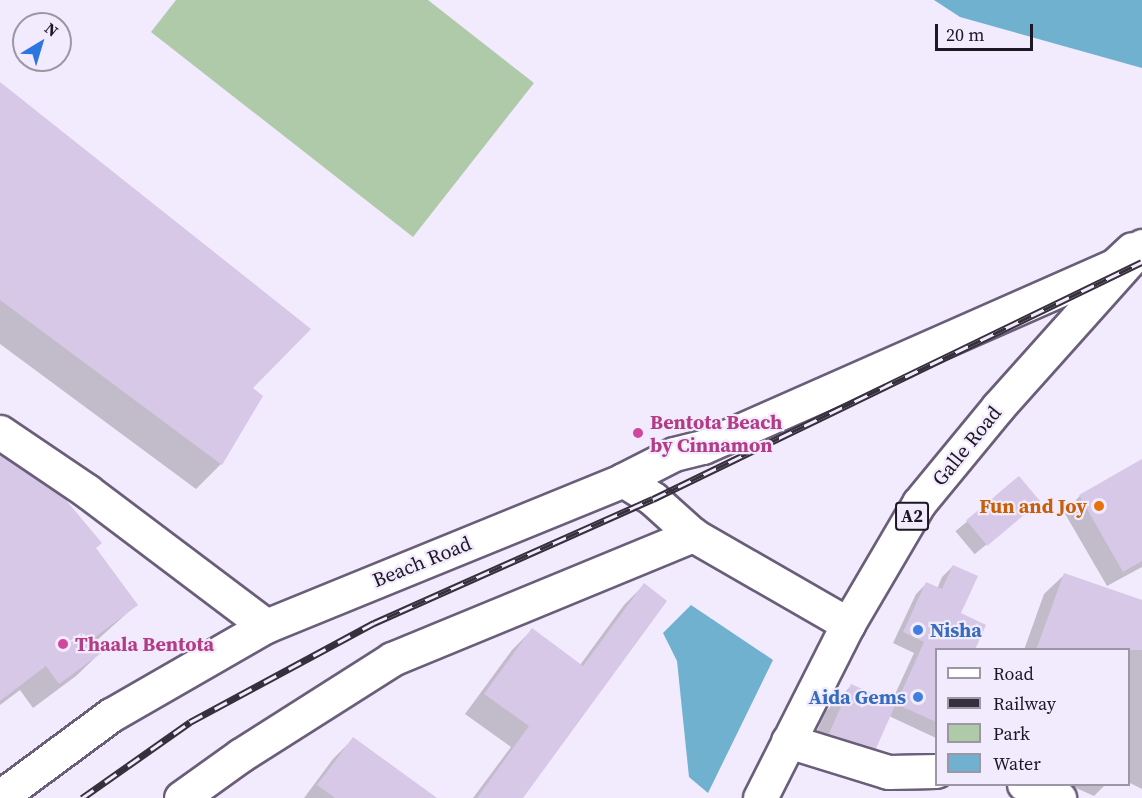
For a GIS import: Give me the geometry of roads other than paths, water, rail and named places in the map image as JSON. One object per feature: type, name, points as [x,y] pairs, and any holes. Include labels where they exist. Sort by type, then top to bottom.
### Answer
[{"type":"main road","name":"Beach Road","points":[[0,797],[111,715],[266,626],[623,480],[674,454],[703,447],[1115,265],[1142,239]]},
{"type":"main road","name":"Galle Road","points":[[760,798],[848,624],[919,503],[998,407],[1142,246]]},
{"type":"main road","points":[[0,432],[87,491],[266,626]]},
{"type":"main road","points":[[623,480],[653,499],[693,535],[848,624]]},
{"type":"main road","points":[[181,798],[241,755],[392,659],[693,535]]},
{"type":"main road","points":[[788,741],[888,772],[935,771]]},
{"type":"main road","points":[[1029,786],[1059,798]]},
{"type":"water","points":[[934,0],[1142,0],[1142,68],[960,17]]},
{"type":"water","points":[[691,605],[773,660],[708,793],[689,777],[677,661],[663,633]]},
{"type":"railway","points":[[82,798],[190,722],[374,623],[653,499],[1142,262]]},
{"type":"place","name":"Bentota Beach by Cinnamon","points":[[638,433]]},
{"type":"place","name":"Fun and Joy","points":[[1099,506]]},
{"type":"place","name":"Nisha","points":[[918,630]]},
{"type":"place","name":"Thaala Bentota","points":[[63,644]]},
{"type":"place","name":"Aida Gems","points":[[918,697]]}]
